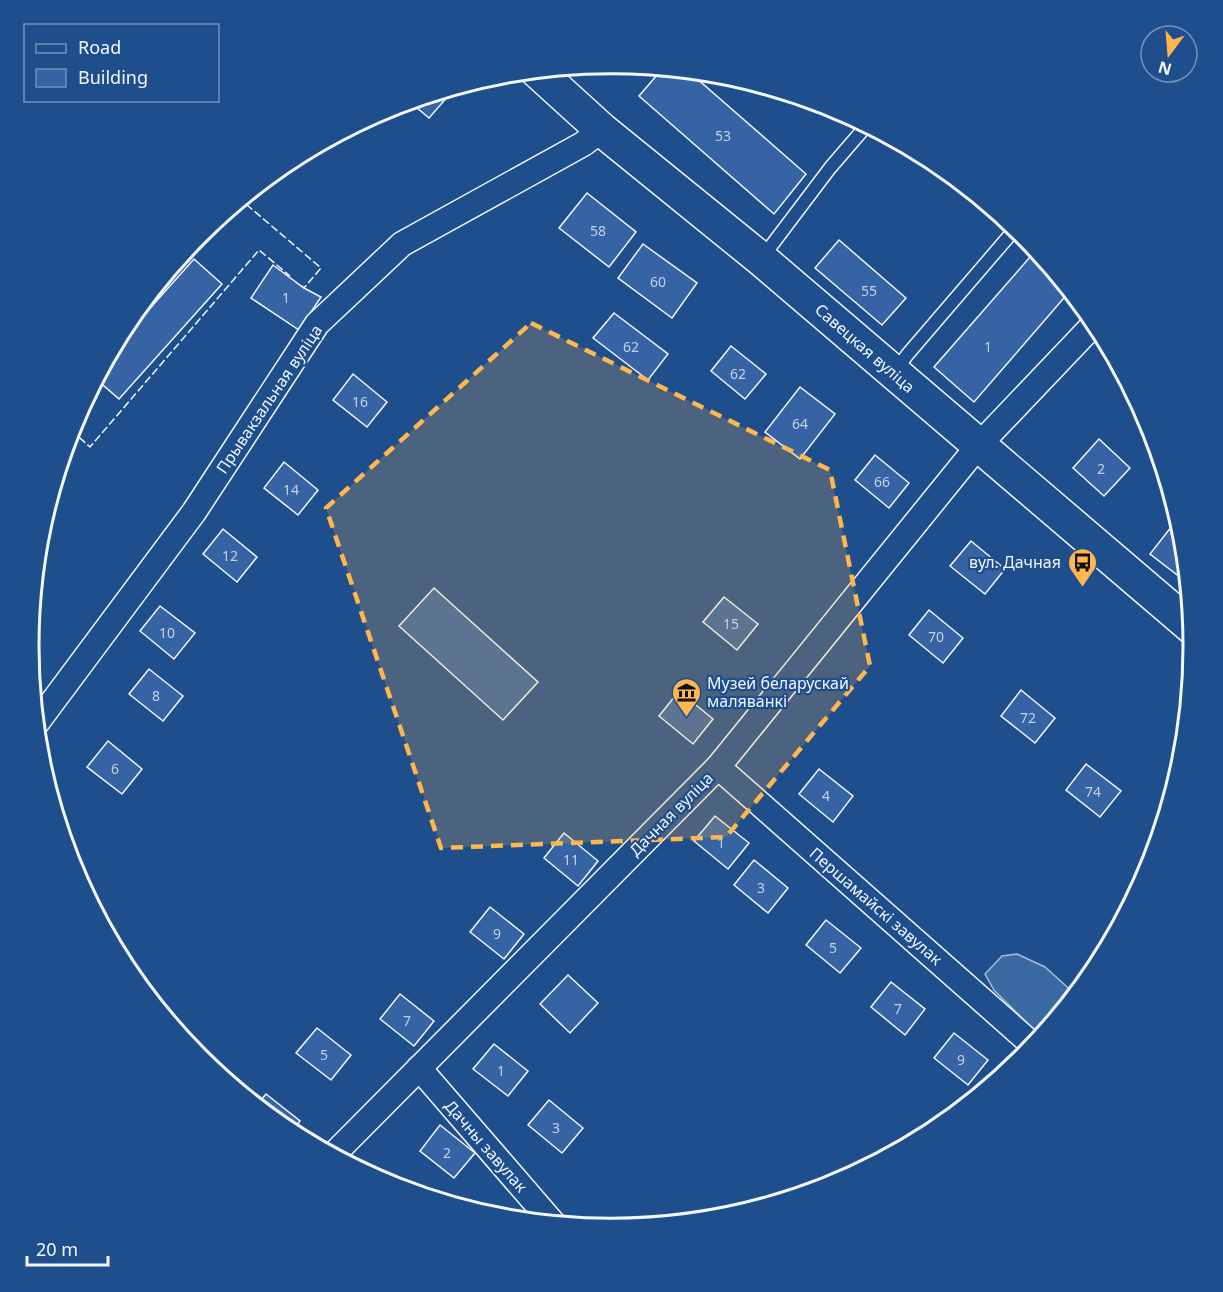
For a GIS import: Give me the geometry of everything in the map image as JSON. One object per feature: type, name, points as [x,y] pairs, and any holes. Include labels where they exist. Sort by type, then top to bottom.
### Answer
[{"type":"main road","name":"Савецкая вуліца","points":[[544,77],[603,130],[761,260],[1183,620]]},
{"type":"street","name":"Прывакзальная вуліца","points":[[43,714],[194,512],[317,324],[402,244],[583,144],[603,130]]},
{"type":"street","name":"Дачная вуліца","points":[[339,1149],[717,767],[978,446],[1089,329]]},
{"type":"street","name":"Першамайскі завулак","points":[[717,767],[1027,1040]]},
{"type":"street","name":"Дачны завулак","points":[[418,1068],[546,1215]]},
{"type":"lane","points":[[761,260],[830,168],[861,131]]},
{"type":"lane","points":[[894,373],[1010,235]]},
{"type":"highlighted area","points":[[531,323],[830,470],[870,666],[726,837],[441,848],[326,508]]},
{"type":"water","points":[[1017,954],[1045,967],[1070,989],[1035,1031],[994,990],[985,974],[1002,956]]},
{"type":"building","points":[[656,76],[699,80],[806,174],[774,214],[639,96]]},
{"type":"building","points":[[446,98],[429,118],[417,108]]},
{"type":"building","points":[[587,193],[636,232],[609,267],[559,228]]},
{"type":"building","points":[[839,240],[906,298],[882,325],[815,268]]},
{"type":"building","points":[[643,244],[697,283],[672,318],[618,278]]},
{"type":"building","points":[[1030,257],[1065,296],[974,402],[934,367]]},
{"type":"building","points":[[194,259],[222,284],[119,399],[103,385],[145,314]]},
{"type":"building","points":[[273,265],[304,288],[321,297],[299,330],[251,298]]},
{"type":"building","points":[[614,313],[668,354],[648,380],[593,338]]},
{"type":"building","points":[[731,346],[766,374],[745,399],[711,371]]},
{"type":"building","points":[[353,374],[387,402],[367,427],[333,400]]},
{"type":"building","points":[[800,387],[835,414],[800,459],[765,432]]},
{"type":"building","points":[[1099,439],[1130,468],[1104,496],[1073,468]]},
{"type":"building","points":[[875,455],[909,483],[889,508],[855,480]]},
{"type":"building","points":[[284,462],[318,490],[298,515],[264,488]]},
{"type":"building","points":[[1171,527],[1180,577],[1150,554]]},
{"type":"building","points":[[223,529],[257,557],[237,582],[203,554]]},
{"type":"building","points":[[971,541],[1005,569],[985,594],[950,566]]},
{"type":"building","points":[[434,588],[538,682],[503,720],[399,626]]},
{"type":"building","points":[[724,597],[758,624],[737,650],[703,622]]},
{"type":"building","points":[[160,606],[195,633],[174,659],[140,631]]},
{"type":"building","points":[[929,610],[963,638],[943,663],[909,635]]},
{"type":"building","points":[[149,669],[183,696],[163,721],[129,694]]},
{"type":"building","points":[[1021,690],[1055,718],[1035,743],[1001,716]]},
{"type":"building","name":"Музей беларускай маляванкі","points":[[679,691],[713,719],[693,744],[659,716]]},
{"type":"building","points":[[108,741],[142,769],[122,794],[87,767]]},
{"type":"building","points":[[1086,764],[1121,791],[1100,817],[1066,790]]},
{"type":"building","points":[[819,769],[853,796],[833,822],[799,794]]},
{"type":"building","points":[[715,816],[749,843],[728,869],[694,841]]},
{"type":"building","points":[[564,833],[598,861],[578,886],[544,858]]},
{"type":"building","points":[[754,860],[788,888],[768,913],[734,885]]},
{"type":"building","points":[[490,907],[524,934],[504,959],[470,932]]},
{"type":"building","points":[[826,920],[861,948],[840,973],[806,945]]},
{"type":"building","points":[[568,975],[598,1003],[570,1033],[540,1004]]},
{"type":"building","points":[[891,982],[925,1009],[905,1035],[871,1007]]},
{"type":"building","points":[[400,994],[434,1021],[414,1046],[380,1019]]},
{"type":"building","points":[[317,1028],[351,1055],[331,1080],[296,1053]]},
{"type":"building","points":[[954,1033],[988,1060],[968,1085],[934,1058]]},
{"type":"building","points":[[494,1044],[528,1071],[508,1096],[473,1069]]},
{"type":"building","points":[[266,1094],[300,1121],[297,1125],[262,1099]]},
{"type":"building","points":[[549,1100],[583,1128],[562,1153],[528,1125]]},
{"type":"building","points":[[440,1125],[475,1153],[454,1178],[420,1151]]},
{"type":"fence","points":[[247,205],[321,268],[304,288],[302,286]]},
{"type":"fence","points":[[79,437],[90,447],[259,250],[290,276]]},
{"type":"place","name":"вул. Дачная","points":[[1082,588]]},
{"type":"place","name":"Музей беларускай маляванкі","points":[[686,718]]}]
